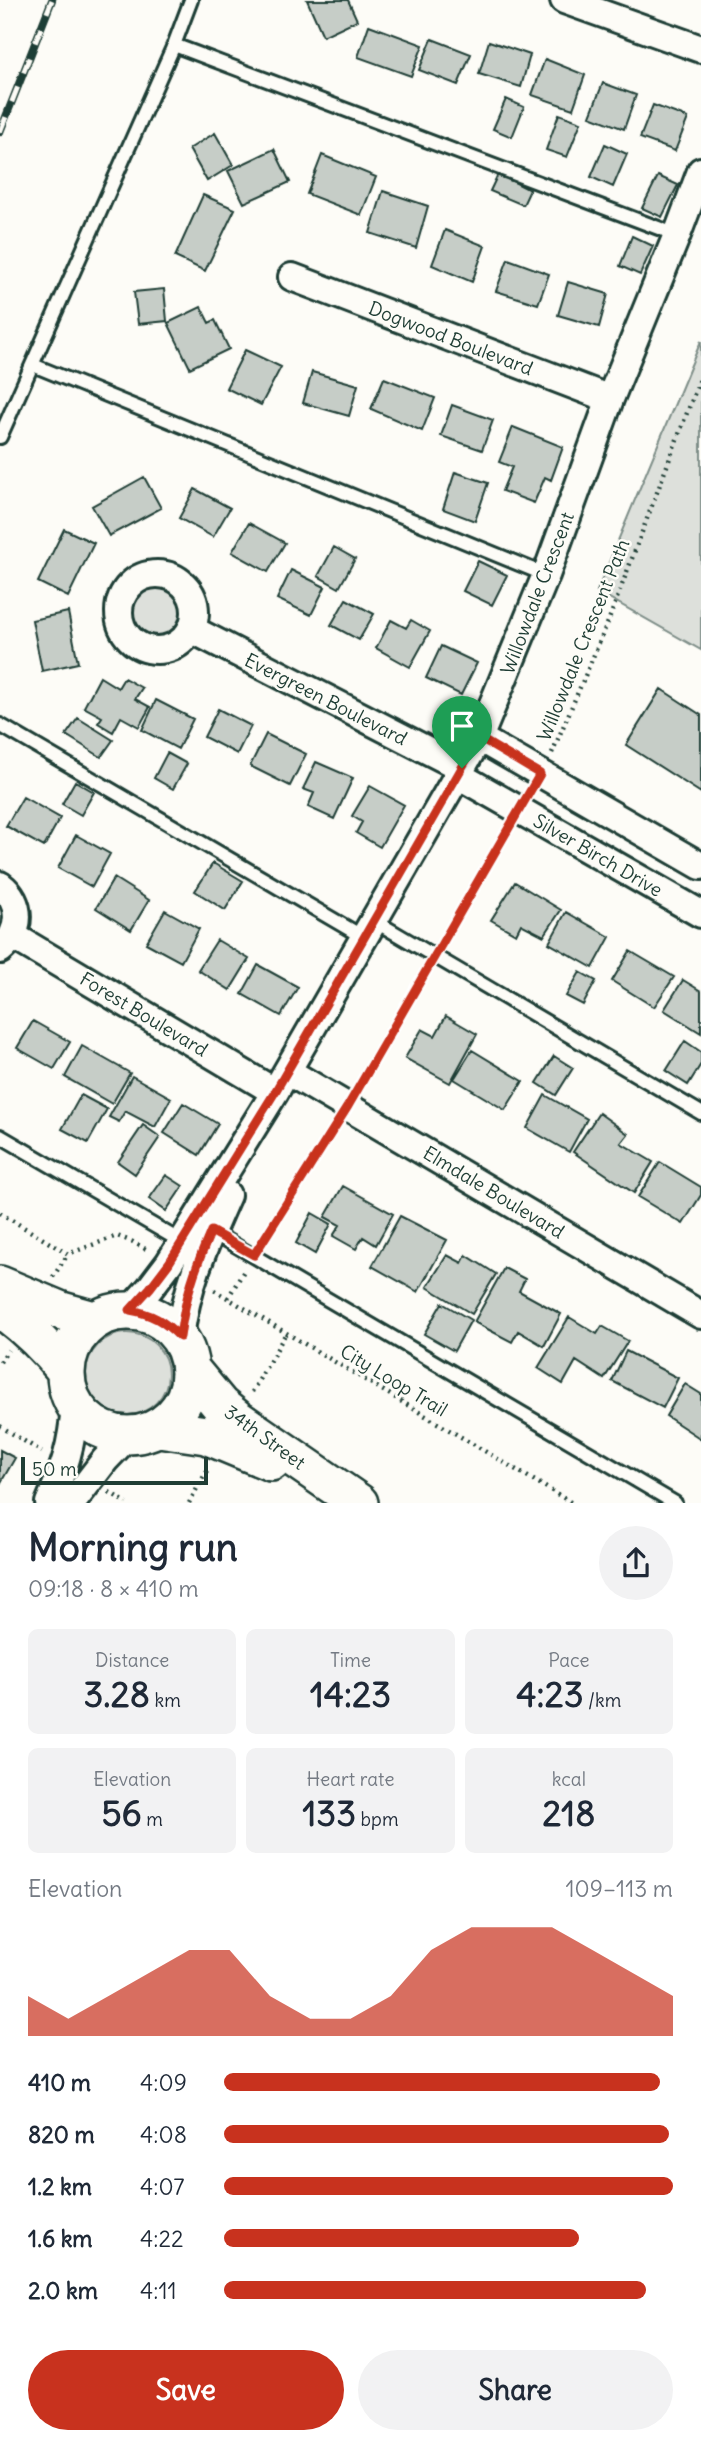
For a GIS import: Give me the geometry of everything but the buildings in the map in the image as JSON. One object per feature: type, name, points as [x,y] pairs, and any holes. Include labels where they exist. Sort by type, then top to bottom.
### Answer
[{"type":"main road","points":[[0,1285],[62,1311],[94,1320]]},
{"type":"main road","points":[[0,1308],[45,1345],[66,1371]]},
{"type":"main road","points":[[130,1310],[149,1314],[166,1323],[185,1353],[189,1387],[183,1404],[173,1418],[143,1432],[107,1432],[89,1422],[75,1406],[68,1389],[66,1371],[70,1352],[79,1334],[94,1320],[111,1312],[130,1310]]},
{"type":"main road","name":"34th Street","points":[[185,1353],[220,1405],[354,1499]]},
{"type":"main road","name":"34th Street","points":[[143,1432],[195,1433],[224,1441],[354,1499]]},
{"type":"street","points":[[564,0],[701,50]]},
{"type":"street","name":"Willowdale Crescent","points":[[130,1310],[150,1288],[182,1242],[277,1089],[479,738],[546,575],[610,399],[701,171]]},
{"type":"street","name":"Dogwood Boulevard","points":[[292,278],[610,399]]},
{"type":"street","name":"Evergreen Boulevard","points":[[191,629],[460,772]]},
{"type":"street","points":[[479,738],[701,866]]},
{"type":"street","name":"Silver Birch Drive","points":[[460,772],[519,810],[701,914]]},
{"type":"street","name":"Forest Boulevard","points":[[0,885],[14,900],[18,912],[17,924],[6,943],[277,1089]]},
{"type":"street","name":"Willowdale Crescent","points":[[185,1353],[184,1303],[192,1277],[277,1089]]},
{"type":"street","name":"Elmdale Boulevard","points":[[277,1089],[348,1106],[701,1314]]},
{"type":"street","points":[[49,1503],[65,1466],[72,1439],[75,1406]]},
{"type":"street","points":[[72,1503],[105,1460],[143,1432]]},
{"type":"lane","points":[[0,437],[174,45],[191,0]]},
{"type":"lane","points":[[174,45],[677,235]]},
{"type":"lane","points":[[33,365],[546,575]]},
{"type":"lane","points":[[0,726],[368,929],[434,956],[701,1113]]},
{"type":"lane","points":[[0,1136],[182,1242]]},
{"type":"lane","points":[[211,1231],[675,1503]]},
{"type":"path","name":"Willowdale Crescent Path","points":[[540,774],[558,742],[608,622],[701,376]]},
{"type":"path","points":[[228,1298],[348,1106],[519,810]]},
{"type":"path","points":[[0,1213],[68,1254],[117,1236],[151,1252]]},
{"type":"path","name":"City Loop Trail","points":[[210,1287],[572,1503]]},
{"type":"path","points":[[247,1400],[286,1333]]},
{"type":"path","points":[[0,1426],[50,1457]]},
{"type":"path","points":[[189,1503],[213,1461]]},
{"type":"shaded area","points":[[701,341],[701,650],[597,591]]},
{"type":"shaded area","points":[[157,586],[175,593],[182,611],[175,629],[157,636],[139,629],[132,611],[139,593]]},
{"type":"shaded area","points":[[127,1333],[143,1337],[156,1345],[164,1358],[168,1374],[164,1390],[156,1403],[143,1411],[127,1415],[111,1411],[98,1403],[90,1390],[86,1374],[90,1358],[98,1345],[111,1337]]},
{"type":"railway","points":[[0,132],[52,0]]},
{"type":"route","points":[[479,738],[540,774],[348,1106],[254,1255],[211,1231],[184,1303],[180,1337],[166,1323],[149,1314],[130,1310],[169,1263],[268,1104],[462,768],[479,738]]}]
